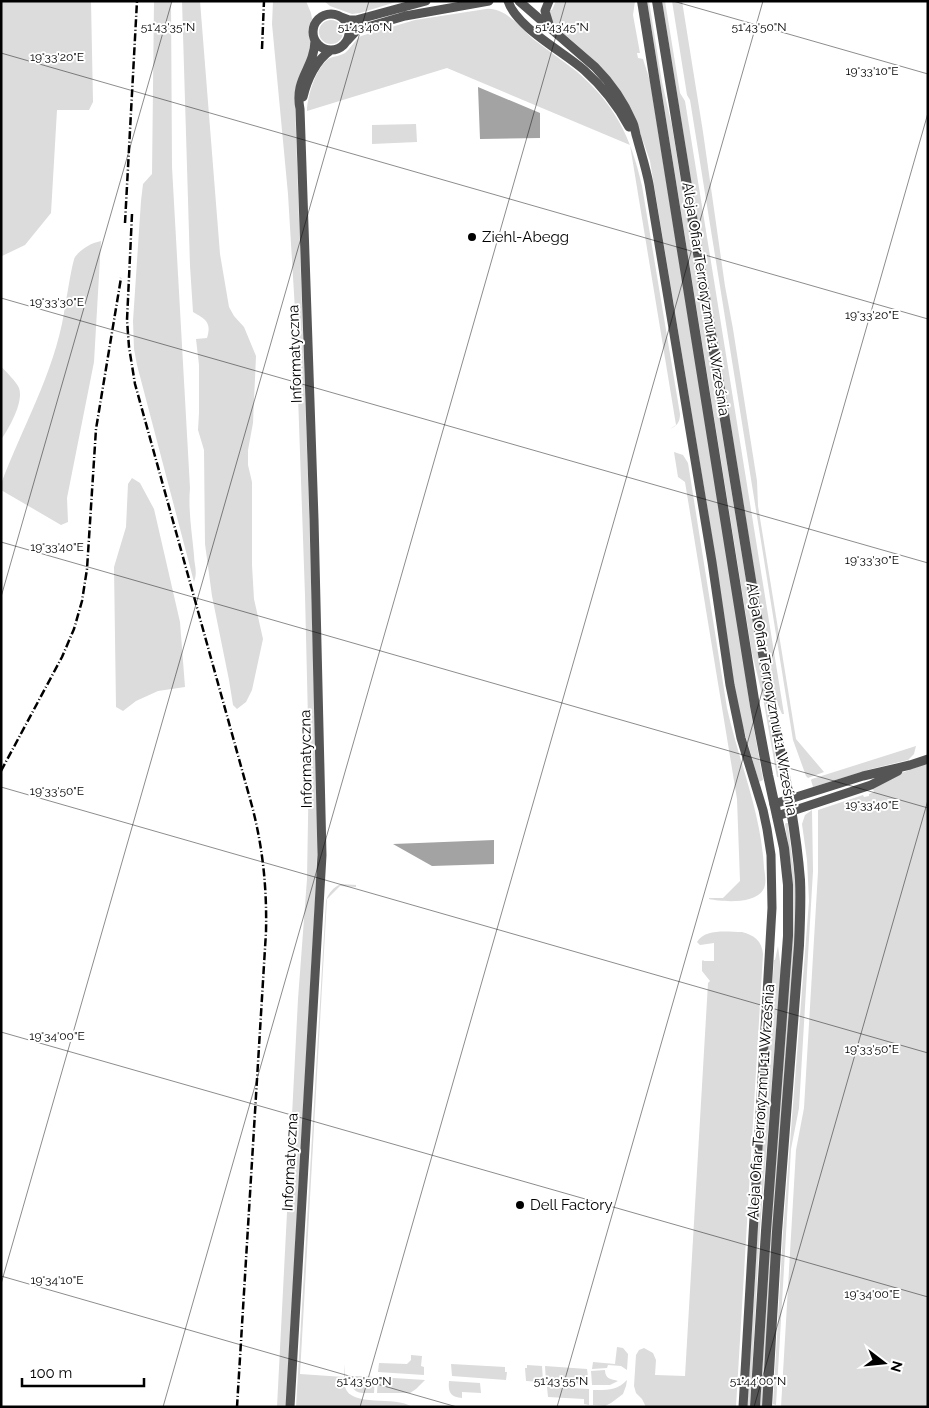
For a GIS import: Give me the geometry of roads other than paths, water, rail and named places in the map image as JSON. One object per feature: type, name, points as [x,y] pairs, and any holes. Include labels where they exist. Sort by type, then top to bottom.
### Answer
[{"type":"street","points":[[426,1],[356,20],[349,20],[331,14],[321,16],[316,21],[312,33],[319,46],[324,49],[337,49],[343,46],[357,30],[405,16],[489,1]]},
{"type":"street","points":[[508,1],[510,8],[522,22],[572,60],[600,86],[637,137]]},
{"type":"street","points":[[520,1],[605,77],[626,108],[634,124],[649,184],[712,562],[730,685],[741,738],[766,820],[771,855],[772,908],[742,1407]]},
{"type":"street","points":[[549,1],[545,11],[550,27]]},
{"type":"street","name":"Aleja Ofiar Terroryzmu 11 Września","points":[[642,1],[755,706],[787,866],[788,936],[755,1407]]},
{"type":"street","name":"Aleja Ofiar Terroryzmu 11 Września","points":[[657,1],[770,697],[791,812],[799,878],[800,924],[767,1407]]},
{"type":"street","points":[[341,17],[347,23],[349,29],[347,41]]},
{"type":"street","name":"Informatyczna","points":[[290,1407],[322,846],[314,519],[300,109],[298,100],[299,91],[312,57],[315,41]]},
{"type":"street","name":"Informatyczna","points":[[300,109],[308,81],[321,58],[331,50]]},
{"type":"street","points":[[774,804],[863,776],[928,759]]},
{"type":"street","points":[[777,816],[871,785],[910,765]]},
{"type":"railway","points":[[125,223],[137,1]]},
{"type":"railway","points":[[262,49],[264,1]]},
{"type":"railway","points":[[132,214],[127,320],[135,384],[252,806],[262,853],[265,884],[266,932],[237,1407]]},
{"type":"railway","points":[[1,771],[62,657],[74,629],[82,601],[87,569],[96,429],[121,278]]},
{"type":"place","name":"Ziehl-Abegg","points":[[472,237]]},
{"type":"place","name":"Dell Factory","points":[[520,1205]]}]
